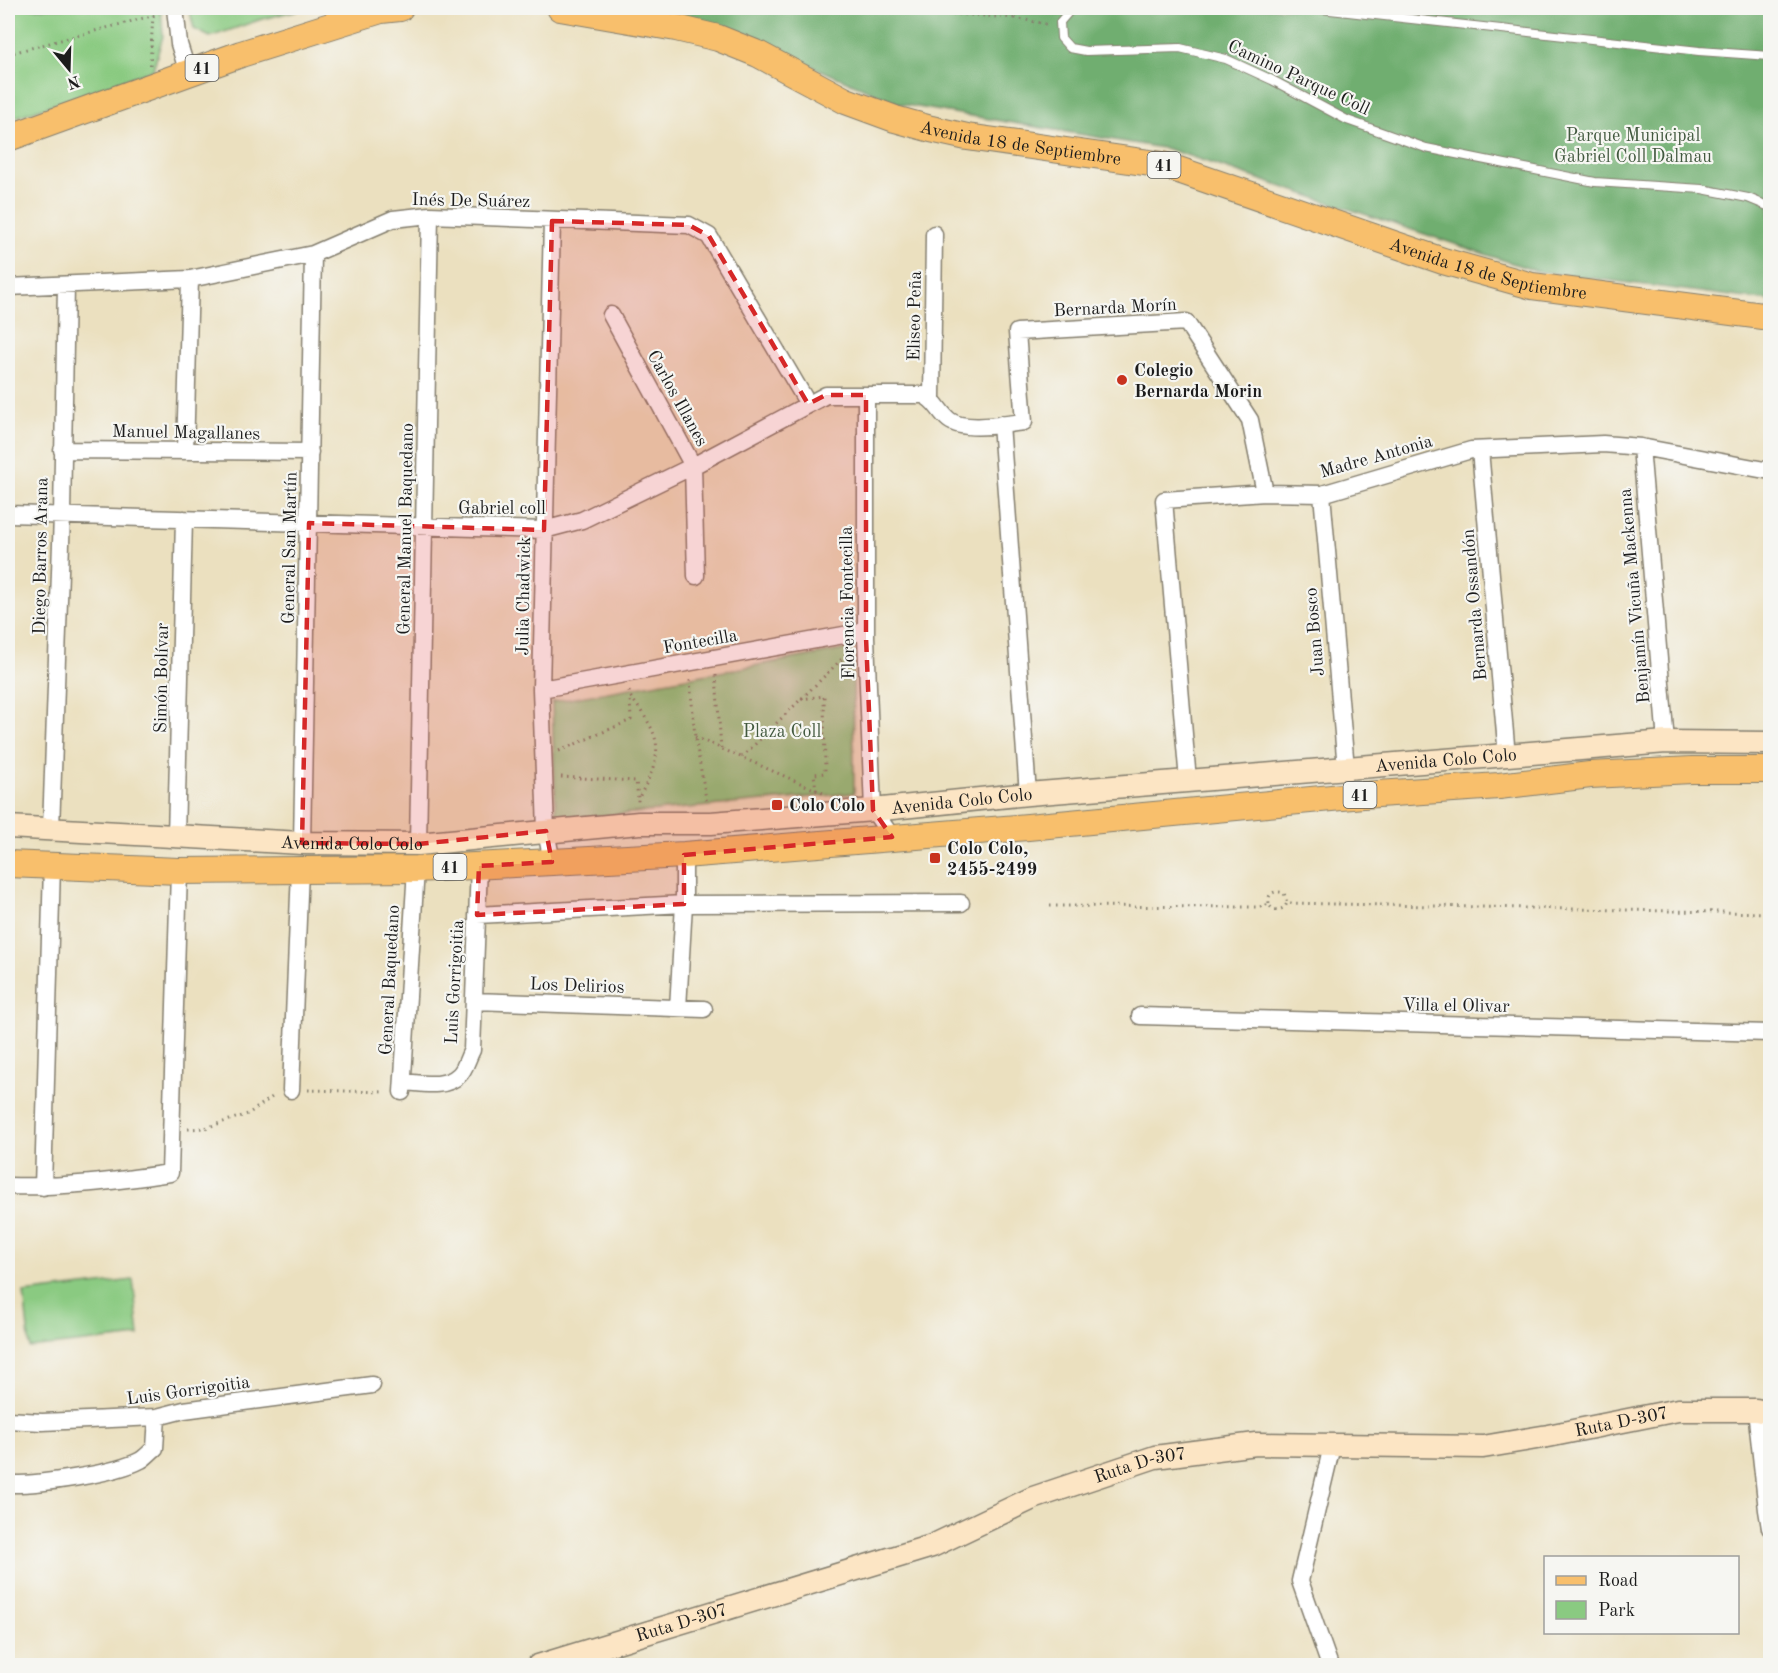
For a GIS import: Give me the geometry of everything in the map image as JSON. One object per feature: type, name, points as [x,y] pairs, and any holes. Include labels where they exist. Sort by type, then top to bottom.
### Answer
[{"type":"main road","name":"41","points":[[8,138],[241,54],[370,14],[400,8]]},
{"type":"main road","name":"Avenida 18 de Septiembre","points":[[560,8],[676,28],[718,38],[758,54],[846,101],[931,129],[967,137],[1164,165],[1443,261],[1532,286],[1770,317]]},
{"type":"main road","name":"Avenida Colo Colo","points":[[8,864],[179,871],[300,870],[417,857],[478,866],[684,855],[1028,827],[1354,796],[1499,786],[1590,775],[1692,770],[1770,771]]},
{"type":"street","points":[[175,8],[179,44],[188,73]]},
{"type":"street","name":"Inés De Suárez","points":[[8,287],[190,279],[313,254],[393,219],[430,215],[689,225],[709,236],[808,404]]},
{"type":"street","name":"General Manuel Baquedano","points":[[417,857],[430,215]]},
{"type":"street","name":"Julia Chadwick","points":[[552,221],[541,689],[546,831],[552,862]]},
{"type":"street","name":"Eliseo Peña","points":[[932,399],[934,234]]},
{"type":"street","name":"General San Martín","points":[[302,843],[313,254]]},
{"type":"street","points":[[185,451],[190,279]]},
{"type":"street","name":"Diego Barros Arana","points":[[51,829],[62,515],[66,285]]},
{"type":"street","name":"Carlos Illanes","points":[[611,315],[693,466],[696,576]]},
{"type":"street","name":"Bernarda Morín","points":[[1002,424],[1024,422],[1017,332],[1186,322],[1250,420],[1265,493]]},
{"type":"street","name":"Gabriel coll","points":[[8,514],[544,530],[582,520],[693,466],[826,395],[915,394],[932,399]]},
{"type":"street","name":"Florencia Fontecilla","points":[[866,395],[866,634],[873,810]]},
{"type":"street","points":[[932,399],[940,411],[954,424],[965,427],[1002,424],[1028,794]]},
{"type":"street","name":"Madre Antonia","points":[[1188,781],[1164,500],[1265,493],[1322,494],[1456,453],[1603,444],[1641,447],[1770,471]]},
{"type":"street","name":"Benjamín Vicuña Mackenna","points":[[1641,447],[1666,742]]},
{"type":"street","name":"Manuel Magallanes","points":[[62,450],[310,452]]},
{"type":"street","name":"Bernarda Ossandón","points":[[1480,450],[1507,756]]},
{"type":"street","name":"Juan Bosco","points":[[1322,494],[1346,768]]},
{"type":"street","name":"Simón Bolívar","points":[[176,837],[184,519]]},
{"type":"street","name":"Fontecilla","points":[[541,689],[866,634]]},
{"type":"street","name":"Avenida Colo Colo","points":[[8,827],[302,843],[417,857],[546,831],[639,823],[711,823],[873,810],[1028,794],[1666,742],[1770,743]]},
{"type":"street","points":[[873,810],[892,837]]},
{"type":"street","points":[[678,1008],[684,904],[684,855]]},
{"type":"street","name":"General Baquedano","points":[[403,1087],[417,857]]},
{"type":"street","points":[[44,1187],[52,866]]},
{"type":"street","name":"Luis Gorrigoitia","points":[[403,1087],[450,1081],[460,1074],[472,1050],[478,866]]},
{"type":"street","points":[[291,1090],[300,870]]},
{"type":"street","points":[[8,1186],[44,1187],[170,1173],[179,871]]},
{"type":"street","points":[[477,915],[684,904],[961,903]]},
{"type":"street","name":"Los Delirios","points":[[474,1001],[704,1009]]},
{"type":"street","name":"Villa el Olivar","points":[[1140,1016],[1770,1033]]},
{"type":"street","name":"Luis Gorrigoitia","points":[[8,1420],[42,1422],[157,1417],[184,1410],[372,1385]]},
{"type":"street","name":"Ruta D-307","points":[[538,1665],[932,1546],[1033,1498],[1155,1457],[1256,1444],[1483,1447],[1678,1410],[1763,1411]]},
{"type":"street","points":[[1763,1411],[1770,1528]]},
{"type":"street","points":[[8,1484],[30,1485],[120,1468],[141,1460],[155,1448],[157,1417]]},
{"type":"street","points":[[1330,1665],[1300,1581],[1332,1446]]},
{"type":"lane","points":[[1060,22],[1072,8]]},
{"type":"lane","points":[[1312,8],[1699,51],[1770,56]]},
{"type":"lane","name":"Camino Parque Coll","points":[[1060,22],[1061,38],[1070,48],[1086,51],[1180,48],[1226,59],[1272,80],[1347,120],[1426,148],[1596,182],[1702,189],[1748,198],[1770,207]]},
{"type":"path","points":[[8,54],[175,8]]},
{"type":"path","points":[[911,8],[954,14],[1015,18],[1045,24],[1060,22]]},
{"type":"path","points":[[1000,8],[1015,18]]},
{"type":"path","points":[[140,69],[150,65],[153,15]]},
{"type":"path","points":[[742,757],[866,634]]},
{"type":"path","points":[[715,658],[721,748]]},
{"type":"path","points":[[689,663],[695,737],[711,823]]},
{"type":"path","points":[[543,758],[631,720],[628,674]]},
{"type":"path","points":[[630,696],[648,720],[658,746],[654,771],[638,799]]},
{"type":"path","points":[[801,699],[824,696],[825,773],[814,774],[816,790]]},
{"type":"path","points":[[695,737],[826,795]]},
{"type":"path","points":[[544,776],[636,781],[639,823]]},
{"type":"path","points":[[1275,892],[1284,893],[1287,903],[1285,907],[1274,909],[1269,904],[1268,898],[1275,892]]},
{"type":"path","points":[[1287,903],[1770,914]]},
{"type":"path","points":[[1050,906],[1260,907],[1269,904]]},
{"type":"highlighted area","points":[[552,221],[689,225],[709,236],[808,404],[826,395],[866,395],[866,637],[873,810],[892,837],[684,855],[684,904],[477,915],[479,866],[552,862],[546,831],[418,844],[302,843],[309,523],[544,530]]},
{"type":"green space","points":[[8,8],[161,8],[163,36],[153,70],[8,120]]},
{"type":"green space","points":[[189,8],[306,8],[262,19],[210,37],[194,29]]},
{"type":"green space","name":"Parque Municipal Gabriel Coll Dalmau","points":[[630,8],[1770,8],[1770,301],[1536,271],[1168,149],[900,104],[713,24]]},
{"type":"green space","name":"Plaza Coll","points":[[853,648],[854,793],[556,820],[552,702]]},
{"type":"green space","points":[[133,1280],[139,1336],[30,1348],[24,1293]]},
{"type":"place","name":"Colegio Bernarda Morin","points":[[1122,380]]},
{"type":"place","name":"Colo Colo","points":[[777,805]]},
{"type":"place","name":"Colo Colo, 2455-2499","points":[[935,858]]}]
